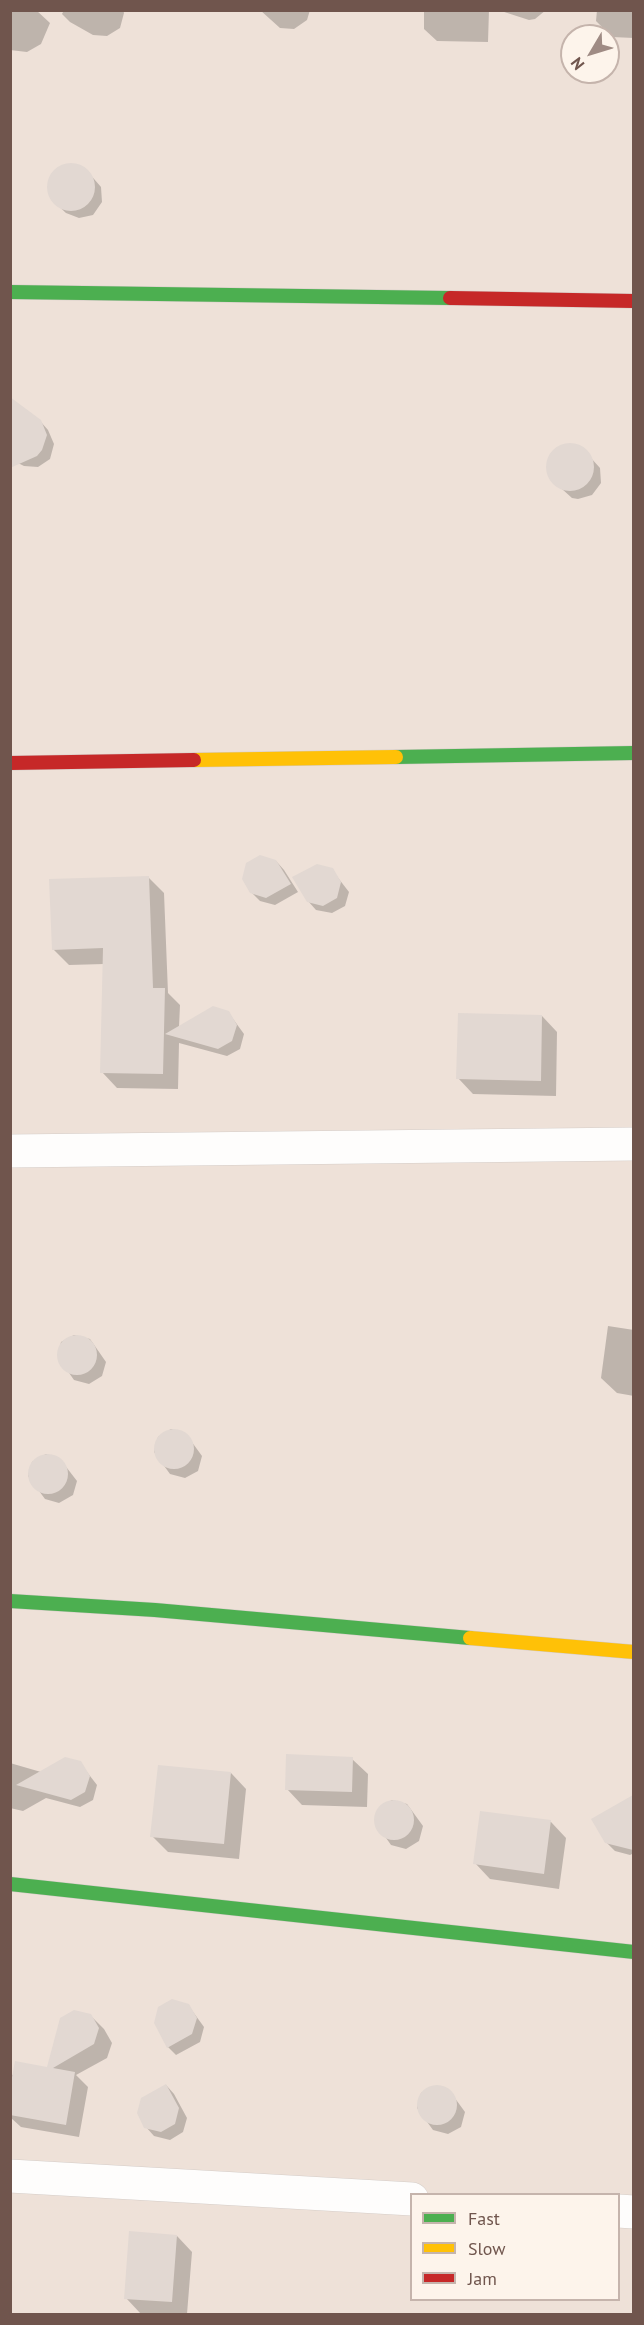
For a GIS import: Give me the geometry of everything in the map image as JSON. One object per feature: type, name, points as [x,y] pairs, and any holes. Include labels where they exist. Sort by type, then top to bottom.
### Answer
[{"type":"street","points":[[10,292],[633,301]]},
{"type":"street","points":[[10,764],[633,753]]},
{"type":"street","points":[[10,1151],[633,1144]]},
{"type":"street","points":[[10,1601],[155,1610],[633,1652]]},
{"type":"street","points":[[10,1884],[633,1952]]},
{"type":"street","points":[[10,2176],[410,2199]]},
{"type":"shaded area","points":[[11,11],[633,11],[633,2314],[11,2314]]},
{"type":"building","points":[[66,163],[76,163],[88,170],[95,182],[95,192],[88,204],[76,211],[66,211],[51,200],[47,192],[47,182],[58,167]]},
{"type":"building","points":[[10,397],[41,420],[47,435],[42,450],[37,456],[10,468]]},
{"type":"building","points":[[570,443],[587,450],[594,467],[587,484],[570,491],[553,484],[546,467],[553,450]]},
{"type":"building","points":[[260,855],[276,860],[291,884],[266,898],[250,893],[242,879],[246,863]]},
{"type":"building","points":[[317,864],[333,868],[341,882],[337,898],[323,906],[307,902],[292,877]]},
{"type":"building","points":[[149,876],[153,988],[165,988],[163,1074],[100,1073],[103,948],[52,950],[49,879]]},
{"type":"building","points":[[213,1006],[229,1011],[237,1025],[232,1041],[218,1049],[165,1034]]},
{"type":"building","points":[[458,1013],[542,1015],[541,1081],[456,1079]]},
{"type":"building","points":[[77,1335],[85,1336],[91,1341],[96,1347],[96,1363],[91,1369],[85,1374],[77,1375],[69,1374],[63,1369],[58,1363],[57,1355],[58,1347],[63,1341],[69,1336]]},
{"type":"building","points":[[174,1429],[182,1430],[188,1435],[193,1441],[193,1457],[188,1463],[182,1468],[174,1469],[166,1468],[160,1463],[155,1457],[154,1449],[155,1441],[160,1435],[166,1430]]},
{"type":"building","points":[[48,1454],[56,1455],[62,1460],[67,1466],[67,1482],[62,1488],[56,1493],[48,1494],[40,1493],[34,1488],[29,1482],[28,1474],[29,1466],[34,1460],[40,1455]]},
{"type":"building","points":[[286,1754],[353,1757],[352,1792],[285,1790]]},
{"type":"building","points":[[65,1757],[81,1761],[90,1776],[85,1792],[71,1800],[16,1785]]},
{"type":"building","points":[[158,1765],[231,1772],[224,1844],[150,1837]]},
{"type":"building","points":[[633,1795],[633,1850],[605,1843],[591,1819]]},
{"type":"building","points":[[394,1800],[402,1801],[408,1806],[413,1812],[413,1828],[408,1834],[402,1839],[394,1840],[386,1839],[380,1834],[375,1828],[374,1820],[375,1812],[380,1806],[386,1801]]},
{"type":"building","points":[[480,1811],[551,1820],[544,1874],[473,1864]]},
{"type":"building","points":[[172,1999],[189,2004],[197,2018],[192,2034],[167,2048],[154,2023],[158,2007]]},
{"type":"building","points":[[74,2010],[91,2014],[99,2028],[94,2044],[53,2068],[75,2072],[66,2125],[10,2115],[10,2088],[15,2061],[47,2067],[60,2018]]},
{"type":"building","points":[[166,2084],[179,2108],[175,2124],[161,2132],[144,2128],[137,2113],[141,2098]]},
{"type":"building","points":[[437,2085],[445,2086],[451,2091],[456,2097],[456,2113],[451,2119],[445,2124],[437,2125],[429,2124],[423,2119],[418,2113],[417,2105],[418,2097],[423,2091],[429,2086]]},
{"type":"building","points":[[129,2231],[177,2235],[172,2302],[124,2299]]},
{"type":"traffic: fast","points":[[10,292],[450,298]]},
{"type":"traffic: fast","points":[[396,757],[634,753]]},
{"type":"traffic: fast","points":[[10,1601],[155,1610],[470,1638]]},
{"type":"traffic: fast","points":[[10,1884],[634,1952]]},
{"type":"traffic: slow","points":[[194,760],[396,757]]},
{"type":"traffic: slow","points":[[470,1638],[634,1652]]},
{"type":"traffic: jam","points":[[450,298],[634,301]]},
{"type":"traffic: jam","points":[[10,763],[194,760]]}]
